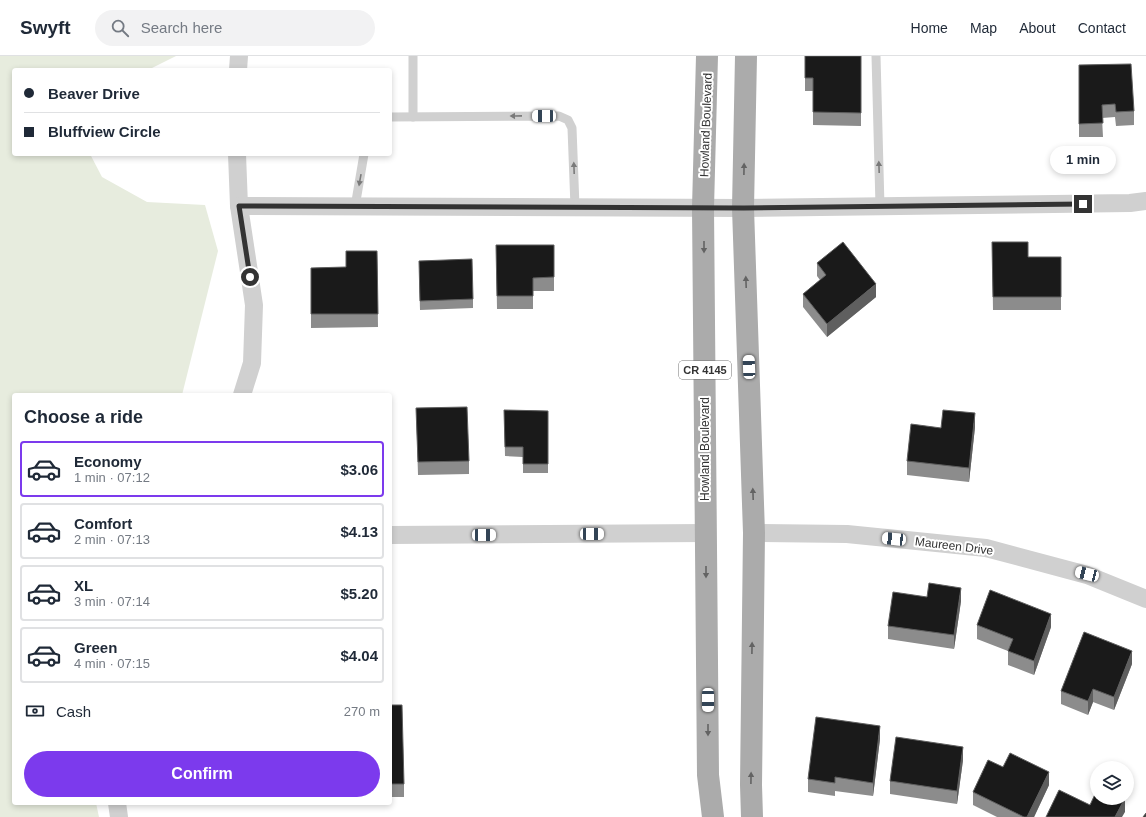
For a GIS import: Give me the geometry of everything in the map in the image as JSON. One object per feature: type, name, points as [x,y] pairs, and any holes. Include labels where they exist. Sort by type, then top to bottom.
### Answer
[{"type":"main road","name":"Howland Boulevard","points":[[707,56],[703,208],[708,775],[713,817]]},
{"type":"main road","name":"CR 4145","points":[[746,56],[744,208],[754,533],[751,785],[752,817]]},
{"type":"street","points":[[238,68],[239,56]]},
{"type":"street","points":[[237,156],[239,206],[254,305],[252,362],[243,393]]},
{"type":"street","points":[[239,206],[744,208],[1130,203],[1146,201]]},
{"type":"street","points":[[392,535],[706,533]]},
{"type":"street","name":"Maureen Drive","points":[[754,533],[847,534],[986,548],[1087,574],[1146,599]]},
{"type":"street","points":[[117,805],[119,817]]},
{"type":"lane","points":[[413,56],[413,117]]},
{"type":"lane","points":[[876,56],[880,206]]},
{"type":"lane","points":[[392,117],[559,116],[568,120],[572,128],[575,207]]},
{"type":"lane","points":[[355,207],[364,156]]},
{"type":"shaded area","points":[[0,56],[176,56],[152,68],[12,68],[12,156],[91,156],[102,177],[147,202],[205,205],[218,251],[182,393],[12,393],[12,805],[96,805],[99,817],[0,817]]},
{"type":"building","points":[[805,56],[861,56],[861,113],[813,112],[813,78],[805,78]]},
{"type":"building","points":[[1131,64],[1134,111],[1116,112],[1115,104],[1102,105],[1103,123],[1079,124],[1079,65]]},
{"type":"building","points":[[843,242],[876,284],[827,324],[803,294],[826,275],[817,263]]},
{"type":"building","points":[[992,242],[1028,242],[1028,257],[1061,257],[1061,297],[993,297]]},
{"type":"building","points":[[496,245],[554,245],[554,277],[533,278],[533,296],[497,296]]},
{"type":"building","points":[[346,251],[377,251],[378,314],[311,314],[311,268],[346,267]]},
{"type":"building","points":[[472,259],[473,299],[420,301],[419,261]]},
{"type":"building","points":[[467,407],[469,461],[418,462],[416,408]]},
{"type":"building","points":[[504,410],[548,411],[548,464],[523,464],[523,447],[505,447]]},
{"type":"building","points":[[943,410],[975,413],[969,468],[907,461],[911,424],[941,428]]},
{"type":"building","points":[[929,583],[961,588],[954,635],[888,626],[893,592],[927,597]]},
{"type":"building","points":[[990,590],[1051,614],[1034,661],[1008,651],[1013,639],[977,625]]},
{"type":"building","points":[[1084,632],[1132,651],[1114,697],[1093,689],[1088,701],[1061,691]]},
{"type":"building","points":[[392,705],[402,705],[404,784],[392,784]]},
{"type":"building","points":[[816,717],[880,726],[873,783],[835,777],[835,783],[808,779]]},
{"type":"building","points":[[896,737],[963,747],[957,791],[890,781]]},
{"type":"building","points":[[1010,753],[1049,772],[1027,817],[1024,817],[973,792],[988,760],[1003,767]]},
{"type":"building","points":[[1059,790],[1090,805],[1121,805],[1115,817],[1046,817]]},
{"type":"route","points":[[250,277],[239,206],[744,208],[1083,204]]}]
